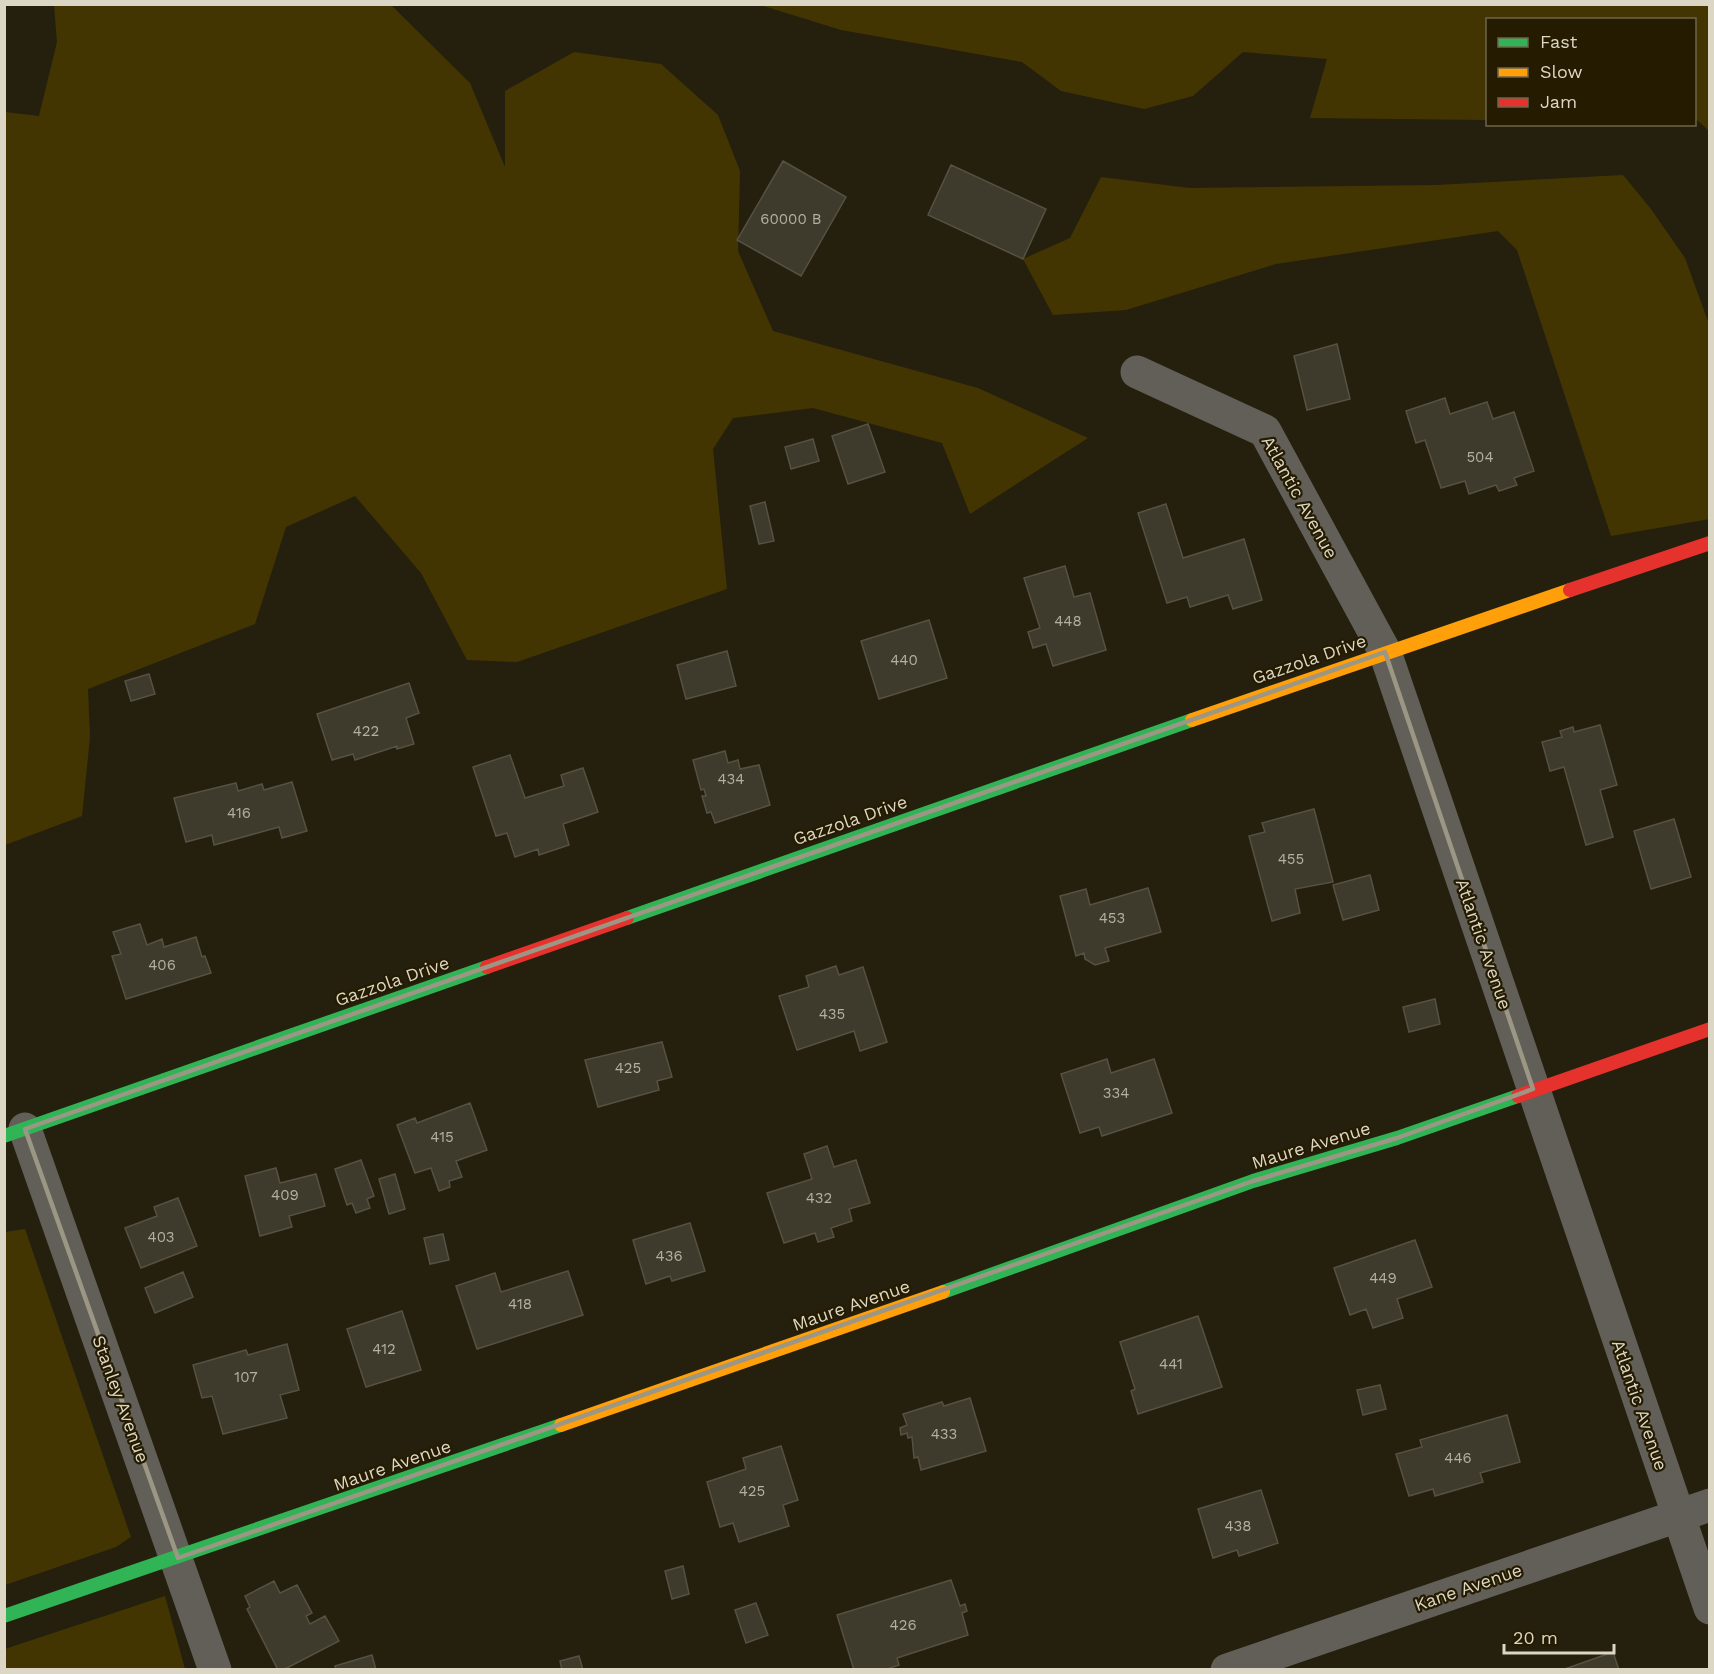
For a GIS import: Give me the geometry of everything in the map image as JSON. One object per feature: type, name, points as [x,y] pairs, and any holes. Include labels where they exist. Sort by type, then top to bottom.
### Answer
[{"type":"street","name":"Atlantic Avenue","points":[[1137,372],[1265,431],[1384,652],[1710,1608]]},
{"type":"street","name":"Gazzola Drive","points":[[14,1133],[1384,652],[1710,543]]},
{"type":"street","name":"Maure Avenue","points":[[4,1616],[178,1558],[1065,1250],[1253,1181],[1397,1137],[1710,1029]]},
{"type":"street","name":"Stanley Avenue","points":[[14,1133],[178,1558],[215,1670]]},
{"type":"street","name":"Kane Avenue","points":[[1227,1670],[1710,1505]]},
{"type":"highlighted area","points":[[1385,652],[1533,1089],[1397,1138],[1253,1181],[178,1558],[25,1129]]},
{"type":"shaded area","points":[[54,5],[391,5],[470,83],[505,167],[505,91],[574,52],[661,64],[718,115],[740,171],[738,251],[773,331],[978,388],[1088,438],[970,514],[942,443],[813,408],[733,418],[713,449],[727,589],[517,662],[467,660],[421,573],[355,496],[286,527],[255,624],[88,689],[90,737],[82,816],[5,845],[5,112],[39,116],[57,42]]},
{"type":"shaded area","points":[[760,5],[1709,5],[1709,131],[1696,119],[1696,18],[1486,18],[1486,120],[1310,118],[1327,59],[1243,52],[1193,96],[1144,109],[1061,91],[1022,62],[841,30]]},
{"type":"shaded area","points":[[1623,175],[1651,209],[1685,258],[1709,324],[1710,519],[1611,536],[1517,250],[1498,231],[1276,264],[1126,310],[1053,315],[1023,259],[1070,238],[1101,177],[1189,188],[1436,185]]},
{"type":"shaded area","points":[[25,1229],[131,1537],[116,1547],[5,1585],[5,1232]]},
{"type":"shaded area","points":[[165,1596],[185,1669],[5,1669],[5,1649]]},
{"type":"building","points":[[783,161],[846,197],[801,276],[737,240]]},
{"type":"building","points":[[951,165],[1046,209],[1023,259],[928,215]]},
{"type":"building","points":[[1337,344],[1350,399],[1307,410],[1294,356]]},
{"type":"building","points":[[1445,398],[1450,414],[1487,402],[1493,419],[1514,412],[1534,471],[1514,478],[1517,485],[1499,491],[1496,485],[1469,494],[1465,481],[1441,488],[1425,440],[1416,443],[1406,411]]},
{"type":"building","points":[[868,424],[885,472],[848,484],[832,436]]},
{"type":"building","points":[[813,439],[819,461],[791,469],[785,447]]},
{"type":"building","points":[[765,502],[774,541],[759,544],[750,506]]},
{"type":"building","points":[[1166,504],[1183,558],[1244,539],[1262,600],[1233,609],[1228,595],[1190,607],[1187,597],[1167,603],[1138,513]]},
{"type":"building","points":[[1065,566],[1074,597],[1090,593],[1106,650],[1053,666],[1046,644],[1033,648],[1028,632],[1040,628],[1024,578]]},
{"type":"building","points":[[929,620],[947,678],[879,699],[861,641]]},
{"type":"building","points":[[727,651],[736,686],[686,699],[677,665]]},
{"type":"building","points":[[149,674],[155,694],[131,701],[125,681]]},
{"type":"building","points":[[409,683],[419,713],[406,718],[414,744],[397,749],[397,746],[355,760],[353,754],[332,760],[317,714]]},
{"type":"building","points":[[1600,725],[1617,785],[1600,790],[1613,837],[1586,845],[1564,767],[1550,771],[1542,742],[1562,737],[1560,731],[1573,727],[1574,732]]},
{"type":"building","points":[[725,751],[728,763],[738,760],[740,769],[759,765],[770,805],[715,823],[711,812],[707,813],[702,796],[706,796],[704,789],[701,790],[693,760]]},
{"type":"building","points":[[510,755],[525,798],[564,786],[561,775],[583,768],[598,812],[563,824],[569,845],[539,855],[538,849],[515,857],[507,833],[496,836],[473,767]]},
{"type":"building","points":[[292,782],[307,831],[282,838],[279,827],[214,845],[212,835],[186,842],[174,798],[236,783],[238,791],[262,784],[264,790]]},
{"type":"building","points":[[1314,809],[1333,882],[1295,889],[1300,913],[1272,921],[1249,836],[1265,832],[1262,823]]},
{"type":"building","points":[[1674,819],[1691,877],[1651,889],[1634,831]]},
{"type":"building","points":[[1370,875],[1379,910],[1343,920],[1333,885]]},
{"type":"building","points":[[1148,888],[1161,932],[1105,948],[1109,961],[1095,965],[1085,959],[1084,953],[1076,956],[1060,896],[1086,889],[1090,905]]},
{"type":"building","points":[[140,924],[147,945],[162,939],[164,947],[196,937],[202,957],[205,956],[211,973],[126,999],[112,956],[121,954],[113,932]]},
{"type":"building","points":[[836,966],[839,975],[863,967],[887,1042],[860,1051],[854,1031],[797,1050],[779,996],[809,987],[806,976]]},
{"type":"building","points":[[1435,999],[1440,1024],[1409,1032],[1403,1007]]},
{"type":"building","points":[[662,1042],[672,1077],[657,1081],[659,1090],[598,1107],[585,1060]]},
{"type":"building","points":[[1107,1059],[1111,1073],[1154,1059],[1172,1113],[1102,1136],[1099,1127],[1080,1133],[1061,1074]]},
{"type":"building","points":[[470,1103],[487,1150],[456,1161],[462,1177],[449,1181],[450,1187],[439,1191],[431,1168],[415,1173],[397,1125],[415,1118],[417,1123]]},
{"type":"building","points":[[827,1146],[834,1167],[856,1160],[870,1203],[849,1209],[852,1221],[831,1228],[834,1237],[818,1242],[815,1233],[784,1243],[767,1193],[812,1179],[804,1154]]},
{"type":"building","points":[[361,1160],[374,1196],[367,1199],[370,1208],[356,1213],[352,1203],[347,1205],[335,1169]]},
{"type":"building","points":[[276,1168],[280,1183],[316,1174],[325,1206],[289,1216],[292,1227],[260,1236],[245,1176]]},
{"type":"building","points":[[395,1174],[405,1209],[389,1214],[379,1179]]},
{"type":"building","points":[[178,1198],[197,1246],[141,1268],[125,1228],[157,1216],[154,1207]]},
{"type":"building","points":[[690,1223],[705,1271],[672,1281],[670,1276],[646,1284],[633,1240]]},
{"type":"building","points":[[443,1234],[449,1260],[430,1264],[424,1238]]},
{"type":"building","points":[[1415,1240],[1432,1287],[1397,1299],[1403,1318],[1373,1328],[1366,1309],[1350,1315],[1334,1268]]},
{"type":"building","points":[[568,1271],[583,1315],[477,1349],[456,1286],[495,1273],[501,1292]]},
{"type":"building","points":[[183,1272],[193,1297],[155,1313],[145,1288]]},
{"type":"building","points":[[402,1311],[421,1370],[366,1387],[347,1329]]},
{"type":"building","points":[[1198,1316],[1222,1387],[1138,1414],[1131,1391],[1135,1389],[1120,1342]]},
{"type":"building","points":[[287,1344],[299,1390],[280,1395],[287,1418],[223,1434],[212,1396],[202,1398],[193,1365],[246,1350],[248,1355]]},
{"type":"building","points":[[1380,1385],[1386,1409],[1363,1415],[1357,1390]]},
{"type":"building","points":[[970,1398],[986,1451],[921,1470],[918,1457],[914,1458],[912,1437],[908,1438],[907,1433],[901,1435],[900,1428],[907,1425],[903,1414],[942,1402],[944,1406]]},
{"type":"building","points":[[1507,1415],[1520,1462],[1480,1473],[1483,1482],[1435,1496],[1433,1489],[1409,1496],[1396,1454],[1422,1447],[1420,1440]]},
{"type":"building","points":[[781,1446],[798,1500],[783,1505],[789,1526],[739,1542],[733,1523],[720,1527],[707,1482],[746,1469],[743,1458]]},
{"type":"building","points":[[1261,1490],[1278,1543],[1239,1556],[1237,1550],[1213,1558],[1198,1509]]},
{"type":"building","points":[[683,1566],[689,1594],[672,1599],[665,1571]]},
{"type":"building","points":[[951,1580],[960,1606],[965,1604],[967,1611],[962,1613],[968,1635],[897,1658],[899,1665],[884,1670],[854,1670],[837,1615]]},
{"type":"building","points":[[274,1581],[280,1593],[297,1585],[312,1613],[306,1616],[310,1624],[325,1616],[339,1641],[283,1670],[278,1670],[247,1609],[250,1607],[245,1596]]},
{"type":"building","points":[[756,1603],[768,1635],[746,1643],[735,1610]]},
{"type":"building","points":[[1613,1652],[1619,1670],[1562,1670]]},
{"type":"building","points":[[372,1655],[376,1670],[336,1670],[335,1666]]},
{"type":"building","points":[[579,1656],[583,1670],[562,1670],[560,1661]]},
{"type":"traffic: fast","points":[[627,918],[1192,720]]},
{"type":"traffic: fast","points":[[4,1136],[487,967]]},
{"type":"traffic: fast","points":[[943,1292],[1253,1181],[1397,1138],[1518,1096]]},
{"type":"traffic: fast","points":[[4,1616],[561,1425]]},
{"type":"traffic: slow","points":[[1192,720],[1570,590]]},
{"type":"traffic: slow","points":[[561,1425],[943,1292]]},
{"type":"traffic: jam","points":[[1570,590],[1710,543]]},
{"type":"traffic: jam","points":[[487,967],[627,918]]},
{"type":"traffic: jam","points":[[1518,1096],[1710,1029]]}]
